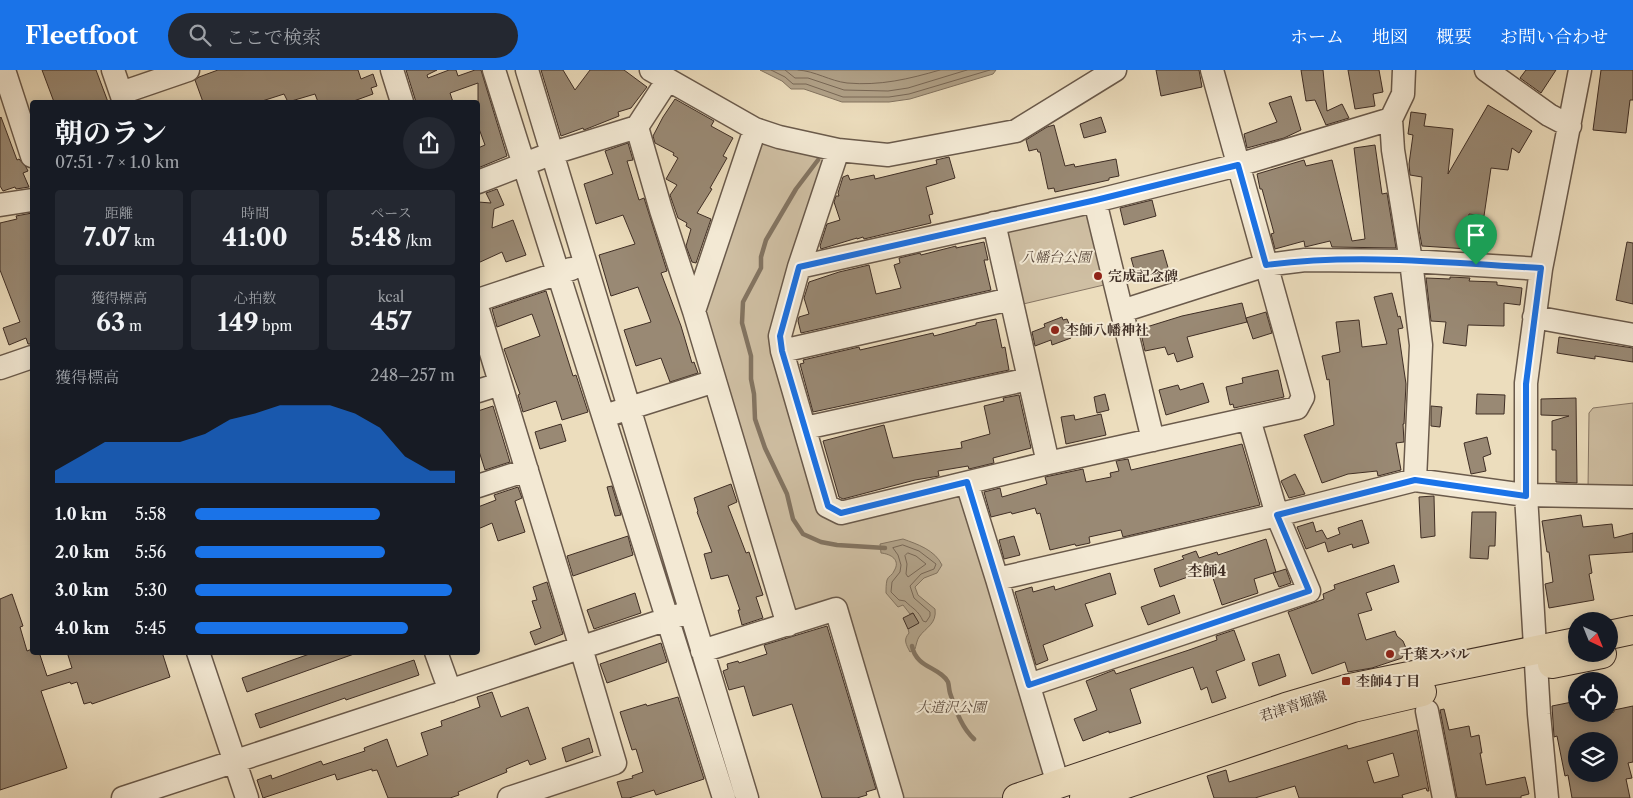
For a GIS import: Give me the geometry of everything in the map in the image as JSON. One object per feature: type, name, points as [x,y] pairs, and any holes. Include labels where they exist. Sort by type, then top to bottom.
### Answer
[{"type":"main road","points":[[1618,633],[1633,630]]},
{"type":"main road","name":"君津青堀線","points":[[1084,798],[1353,708],[1537,658],[1568,645]]},
{"type":"main road","points":[[1618,650],[1633,648]]},
{"type":"main road","name":"君津青堀線","points":[[1017,798],[1286,707],[1350,688],[1537,658],[1568,656]]},
{"type":"street","points":[[4,70],[6,95],[30,151]]},
{"type":"street","points":[[113,70],[123,98],[188,70]]},
{"type":"street","points":[[392,70],[399,100]]},
{"type":"street","points":[[494,70],[724,798]]},
{"type":"street","points":[[527,70],[747,798]]},
{"type":"street","points":[[788,625],[637,127],[659,75],[755,129],[779,137],[838,150],[888,155],[1016,131],[1114,70]]},
{"type":"street","points":[[838,150],[799,267],[780,336],[782,351],[828,506],[841,513],[1048,463],[1297,408],[1303,397],[1212,70]]},
{"type":"street","points":[[1404,70],[1403,94],[1391,119],[1393,150],[1411,261],[1421,345],[1415,480]]},
{"type":"street","points":[[1486,70],[1549,115],[1570,126]]},
{"type":"street","points":[[1547,798],[1539,714],[1526,496],[1526,384],[1541,268],[1580,70]]},
{"type":"street","points":[[799,267],[1096,200],[1238,165],[1391,119]]},
{"type":"street","points":[[480,181],[553,153],[637,127]]},
{"type":"street","points":[[694,311],[755,129]]},
{"type":"street","points":[[0,205],[30,200]]},
{"type":"street","points":[[1096,200],[1153,440]]},
{"type":"street","points":[[994,223],[1048,463]]},
{"type":"street","points":[[1122,311],[1266,265],[1305,260],[1411,261],[1541,268]]},
{"type":"street","points":[[480,299],[586,264]]},
{"type":"street","points":[[782,351],[1011,299]]},
{"type":"street","points":[[480,317],[615,763],[509,798]]},
{"type":"street","points":[[1534,317],[1633,335]]},
{"type":"street","points":[[0,368],[30,357]]},
{"type":"street","points":[[805,428],[1029,379]]},
{"type":"street","points":[[604,417],[715,381]]},
{"type":"street","points":[[480,390],[500,384]]},
{"type":"street","points":[[1029,685],[1309,591],[1277,515],[1249,419]]},
{"type":"street","points":[[480,485],[527,470]]},
{"type":"street","points":[[997,579],[1277,515],[1415,480],[1526,496],[1633,496]]},
{"type":"street","points":[[967,482],[1058,784]]},
{"type":"street","points":[[702,652],[836,610],[892,798]]},
{"type":"street","points":[[123,798],[690,612]]},
{"type":"street","points":[[199,655],[247,798]]},
{"type":"street","points":[[437,655],[450,691]]},
{"type":"street","points":[[1427,711],[1443,798]]},
{"type":"green space","name":"大道沢公園","points":[[762,143],[821,154],[827,158],[774,336],[826,513],[957,491],[964,497],[1060,798],[900,798],[842,606],[791,612],[704,314],[757,145]]},
{"type":"green space","name":"八幡台公園","points":[[1087,210],[1108,284],[1019,305],[1006,228]]},
{"type":"green space","points":[[1633,403],[1633,492],[1588,488],[1589,413],[1593,408]]},
{"type":"water","points":[[760,70],[996,70],[993,74],[910,99],[889,102],[842,102],[804,89],[791,89],[782,81]]},
{"type":"water","points":[[903,539],[920,545],[935,555],[942,565],[937,573],[924,578],[915,587],[918,595],[935,609],[935,614],[933,622],[919,637],[915,649],[910,652],[906,642],[909,633],[908,629],[918,623],[913,613],[910,614],[903,605],[898,607],[886,593],[887,580],[896,567],[896,561],[891,556],[881,553],[880,544]]},
{"type":"building","points":[[42,70],[96,70],[107,100],[53,100]]},
{"type":"building","points":[[218,70],[358,70],[361,79],[373,74],[377,86],[371,88],[373,94],[356,100],[317,100],[315,94],[295,100],[287,100],[284,94],[265,100],[202,100],[195,80]]},
{"type":"building","points":[[406,70],[437,70],[427,75],[428,78],[449,70],[456,70],[458,76],[475,70],[481,70],[507,156],[480,167],[480,147],[485,145],[480,131],[478,83],[450,93],[452,100],[415,100]]},
{"type":"building","points":[[541,70],[563,70],[575,90],[590,70],[624,70],[647,87],[631,108],[618,112],[619,116],[584,130],[583,128],[561,136]]},
{"type":"building","points":[[1156,70],[1199,70],[1202,87],[1161,96]]},
{"type":"building","points":[[1301,70],[1323,70],[1327,111],[1342,104],[1349,118],[1326,125],[1315,100],[1306,101]]},
{"type":"building","points":[[1348,70],[1379,70],[1383,92],[1373,94],[1375,106],[1355,109]]},
{"type":"building","points":[[1526,70],[1556,70],[1541,93],[1520,78]]},
{"type":"building","points":[[1601,70],[1633,70],[1633,100],[1630,100],[1626,133],[1593,130]]},
{"type":"building","points":[[1291,96],[1301,130],[1284,138],[1247,148],[1244,134],[1277,122],[1269,103]]},
{"type":"building","points":[[675,99],[714,121],[711,126],[733,138],[723,156],[727,158],[710,188],[712,189],[697,213],[711,219],[696,263],[692,262],[686,246],[691,229],[686,226],[687,223],[678,218],[670,195],[677,185],[666,179],[678,158],[673,155],[674,153],[655,143],[653,136]]},
{"type":"building","points":[[1488,105],[1532,131],[1519,153],[1512,148],[1508,170],[1491,168],[1484,216],[1469,214],[1468,249],[1422,246],[1419,230],[1422,177],[1410,175],[1409,164],[1413,135],[1408,134],[1411,112],[1426,114],[1424,126],[1453,129],[1448,174]]},
{"type":"building","points":[[1,117],[17,160],[19,159],[28,171],[23,173],[29,187],[16,189],[15,187],[3,191],[0,186]]},
{"type":"building","points":[[1101,117],[1106,132],[1084,138],[1080,124]]},
{"type":"building","points":[[1054,125],[1065,166],[1074,164],[1075,167],[1116,159],[1119,176],[1055,192],[1054,188],[1048,189],[1040,152],[1037,149],[1029,151],[1026,140],[1047,127]]},
{"type":"building","points":[[628,143],[633,160],[627,161],[639,200],[644,198],[667,271],[661,273],[681,326],[692,363],[694,362],[698,373],[670,382],[661,358],[636,366],[624,330],[651,322],[638,287],[611,296],[599,255],[635,244],[623,215],[596,224],[584,184],[613,174],[605,151]]},
{"type":"building","points":[[1375,145],[1382,194],[1387,193],[1396,248],[1332,247],[1330,241],[1305,247],[1304,241],[1275,249],[1271,234],[1274,233],[1257,174],[1304,160],[1306,166],[1332,160],[1352,241],[1365,239],[1354,148]]},
{"type":"building","points":[[949,157],[955,178],[926,187],[933,214],[929,215],[931,223],[864,239],[863,237],[857,238],[821,249],[820,246],[827,224],[840,220],[834,202],[836,196],[839,196],[838,193],[843,177],[848,175],[850,180],[874,175],[875,179],[937,164],[936,160]]},
{"type":"building","points":[[497,189],[504,205],[494,209],[492,228],[513,220],[526,255],[506,262],[502,252],[480,262],[480,202],[491,203],[486,193]]},
{"type":"building","points":[[1152,200],[1156,216],[1124,225],[1120,208]]},
{"type":"building","points":[[30,213],[30,344],[28,344],[26,338],[9,345],[3,328],[20,322],[0,270],[0,223],[17,219],[16,216]]},
{"type":"building","points":[[984,242],[988,260],[984,260],[991,290],[801,333],[799,317],[809,314],[804,298],[809,282],[869,265],[876,294],[901,288],[894,265],[900,263],[899,258]]},
{"type":"building","points":[[1627,242],[1633,243],[1633,304],[1616,300]]},
{"type":"building","points":[[1163,250],[1169,271],[1137,279],[1131,258]]},
{"type":"building","points":[[1450,277],[1470,278],[1469,281],[1497,282],[1497,285],[1522,288],[1520,305],[1504,303],[1504,326],[1468,325],[1466,346],[1443,343],[1446,322],[1431,321],[1426,278],[1450,279]]},
{"type":"building","points":[[546,291],[573,376],[576,375],[588,412],[562,420],[556,401],[523,412],[518,395],[520,394],[504,349],[540,336],[532,314],[497,327],[492,309]]},
{"type":"building","points":[[1392,293],[1403,328],[1398,329],[1406,384],[1403,424],[1404,442],[1396,443],[1401,470],[1378,476],[1377,471],[1348,474],[1322,483],[1304,435],[1334,425],[1329,379],[1327,380],[1322,356],[1340,352],[1336,322],[1359,320],[1362,347],[1387,344],[1374,297]]},
{"type":"building","points":[[1242,303],[1247,322],[1187,337],[1193,357],[1177,362],[1174,353],[1168,355],[1165,347],[1145,351],[1140,329],[1182,316]]},
{"type":"building","points":[[1266,312],[1272,333],[1253,339],[1246,318]]},
{"type":"building","name":"杢師八幡神社","points":[[1062,317],[1063,320],[1067,319],[1073,333],[1070,335],[1071,338],[1052,345],[1051,340],[1035,346],[1032,332],[1045,327],[1044,324]]},
{"type":"building","points":[[996,319],[1002,348],[1005,347],[1009,370],[813,412],[800,364],[804,363],[803,360],[859,347],[860,350],[933,333],[934,336]]},
{"type":"building","points":[[1559,337],[1633,348],[1633,362],[1557,353]]},
{"type":"building","points":[[1278,370],[1284,397],[1234,408],[1233,404],[1230,405],[1226,387],[1243,383],[1242,378]]},
{"type":"building","points":[[1203,383],[1209,402],[1166,415],[1159,390],[1178,385],[1180,390]]},
{"type":"building","points":[[1105,394],[1109,410],[1097,413],[1094,397]]},
{"type":"building","points":[[1477,394],[1505,395],[1504,414],[1476,414]]},
{"type":"building","points":[[1019,395],[1031,448],[993,458],[994,463],[969,469],[968,466],[938,471],[939,476],[915,480],[843,499],[839,497],[823,441],[884,425],[893,458],[962,448],[961,442],[990,434],[984,406],[1004,401],[1003,398]]},
{"type":"building","points":[[1576,398],[1577,483],[1556,482],[1556,450],[1552,450],[1552,421],[1569,416],[1541,415],[1541,399]]},
{"type":"building","points":[[493,406],[510,462],[485,470],[480,454],[480,410]]},
{"type":"building","points":[[1431,406],[1442,407],[1440,427],[1431,426]]},
{"type":"building","points":[[1101,414],[1106,435],[1066,444],[1061,417],[1074,415],[1075,420]]},
{"type":"building","points":[[561,424],[566,441],[540,449],[535,432]]},
{"type":"building","points":[[1487,437],[1491,454],[1483,457],[1486,471],[1471,474],[1464,443]]},
{"type":"building","points":[[1242,444],[1260,505],[1123,537],[1121,530],[1089,537],[1090,543],[1076,546],[1075,544],[1050,550],[1040,513],[1037,514],[1035,508],[991,517],[984,492],[1000,488],[1002,497],[1047,484],[1045,477],[1083,469],[1086,482],[1111,477],[1110,473],[1119,471],[1116,461],[1128,459],[1131,470]]},
{"type":"building","points":[[1295,474],[1305,494],[1289,498],[1281,481]]},
{"type":"building","points":[[731,484],[737,502],[728,506],[746,553],[749,552],[763,595],[756,597],[763,618],[742,625],[738,610],[740,610],[728,575],[711,579],[704,554],[712,552],[697,512],[694,498]]},
{"type":"building","points":[[612,486],[621,515],[615,516],[607,487]]},
{"type":"building","points":[[518,487],[522,498],[515,501],[525,532],[498,541],[492,523],[480,528],[480,506],[496,500],[494,495]]},
{"type":"building","points":[[1434,496],[1435,536],[1421,538],[1419,497]]},
{"type":"building","points":[[1472,512],[1496,512],[1495,546],[1489,546],[1488,559],[1470,558]]},
{"type":"building","points":[[1581,515],[1583,527],[1612,524],[1614,538],[1633,533],[1633,552],[1589,555],[1592,573],[1589,574],[1594,600],[1549,608],[1545,584],[1553,582],[1542,521]]},
{"type":"building","points":[[1362,520],[1369,543],[1353,548],[1352,544],[1328,552],[1325,542],[1306,549],[1297,527],[1313,522],[1316,532],[1322,530],[1327,539],[1340,534],[1338,528]]},
{"type":"building","points":[[628,536],[633,555],[573,576],[567,556]]},
{"type":"building","points":[[1014,536],[1020,555],[1004,559],[999,540]]},
{"type":"building","points":[[1266,539],[1276,572],[1254,579],[1258,593],[1222,605],[1210,569],[1160,587],[1154,569],[1184,559],[1182,556],[1196,551],[1199,558],[1217,552],[1218,555]]},
{"type":"building","points":[[1394,565],[1399,582],[1366,593],[1372,610],[1358,614],[1366,640],[1395,631],[1406,648],[1402,658],[1372,668],[1348,672],[1345,662],[1312,674],[1288,612],[1324,599],[1323,594],[1335,589],[1334,585]]},
{"type":"building","points":[[1286,569],[1291,583],[1279,587],[1273,573]]},
{"type":"building","points":[[1110,573],[1116,594],[1085,604],[1093,626],[1043,645],[1048,660],[1036,665],[1015,592],[1032,587],[1033,592],[1054,586],[1055,590]]},
{"type":"building","points":[[547,582],[563,634],[535,645],[530,632],[541,628],[532,601],[537,600],[533,587]]},
{"type":"building","points":[[635,593],[641,613],[594,629],[587,610]]},
{"type":"building","points":[[12,594],[23,626],[20,627],[27,651],[30,650],[30,655],[40,655],[47,676],[72,668],[68,655],[163,655],[170,677],[92,704],[91,702],[84,704],[77,682],[71,684],[70,682],[41,691],[67,768],[0,790],[0,599]]},
{"type":"building","points":[[1174,595],[1180,613],[1148,625],[1141,607]]},
{"type":"building","points":[[913,613],[919,623],[908,629],[903,618]]},
{"type":"building","points":[[827,626],[876,789],[866,792],[867,795],[857,798],[822,798],[792,704],[753,716],[744,686],[729,690],[723,671],[728,669],[727,664],[738,661],[739,663],[767,654],[764,645]]},
{"type":"building","points":[[1234,630],[1245,660],[1216,671],[1226,698],[1212,703],[1207,687],[1201,690],[1193,667],[1130,689],[1141,723],[1109,733],[1109,731],[1083,741],[1074,719],[1097,710],[1086,681],[1114,670],[1116,674],[1189,650],[1217,640],[1216,636]]},
{"type":"building","points":[[661,643],[667,662],[607,683],[600,664]]},
{"type":"building","points":[[1279,654],[1286,676],[1259,686],[1252,663]]},
{"type":"building","points":[[307,655],[351,655],[247,692],[242,678]]},
{"type":"building","points":[[414,660],[419,675],[346,700],[345,698],[260,728],[255,714]]},
{"type":"building","points":[[492,692],[501,717],[528,707],[546,759],[530,765],[528,760],[506,769],[507,772],[458,792],[459,795],[450,798],[388,798],[377,770],[372,771],[372,769],[337,780],[335,774],[263,798],[257,780],[271,775],[272,779],[321,761],[323,765],[365,751],[364,748],[387,739],[397,767],[428,755],[421,733],[442,726],[441,721],[480,707],[477,697]]},
{"type":"building","points":[[678,697],[704,779],[656,795],[654,790],[629,798],[622,798],[617,782],[633,778],[632,776],[643,772],[636,749],[632,750],[620,712]]},
{"type":"building","points":[[1568,703],[1568,722],[1618,722],[1618,709],[1633,706],[1633,762],[1628,763],[1632,778],[1626,779],[1630,798],[1572,798],[1569,782],[1618,782],[1618,732],[1568,732],[1568,775],[1565,776],[1557,736],[1554,737],[1552,706]]},
{"type":"building","points":[[1444,709],[1449,730],[1469,726],[1471,737],[1479,735],[1482,753],[1480,753],[1486,785],[1525,777],[1529,794],[1521,796],[1521,798],[1457,798],[1440,710]]},
{"type":"building","points":[[1417,730],[1429,791],[1426,788],[1402,795],[1403,798],[1299,798],[1295,786],[1255,798],[1214,798],[1207,776],[1226,770],[1229,782],[1347,745],[1348,749]],"holes":[[[1393,753],[1399,776],[1374,783],[1367,761]]]},
{"type":"building","points":[[589,738],[593,752],[566,762],[562,748]]},
{"type":"waterway","points":[[818,160],[796,189],[766,240],[761,257],[761,268],[743,302],[742,323],[751,356],[755,419],[765,448],[787,494],[793,519],[803,534],[821,542],[837,545],[885,548]]},
{"type":"waterway","points":[[912,646],[918,659],[940,673],[948,682],[959,718],[974,739]]},
{"type":"place","name":"完成記念碑","points":[[1098,276]]},
{"type":"place","name":"杢師八幡神社","points":[[1055,330]]},
{"type":"place","name":"千葉スバル","points":[[1390,654]]},
{"type":"place","name":"杢師4丁目","points":[[1346,681]]},
{"type":"district","name":"杢師4","points":[[1207,571]]},
{"type":"route","points":[[1238,165],[1266,265],[1305,260],[1411,261],[1476,265],[1541,268],[1526,384],[1526,496],[1415,480],[1277,515],[1309,591],[1029,685],[967,482],[841,513],[828,506],[782,351],[780,336],[799,267],[1096,200],[1238,165]]}]
